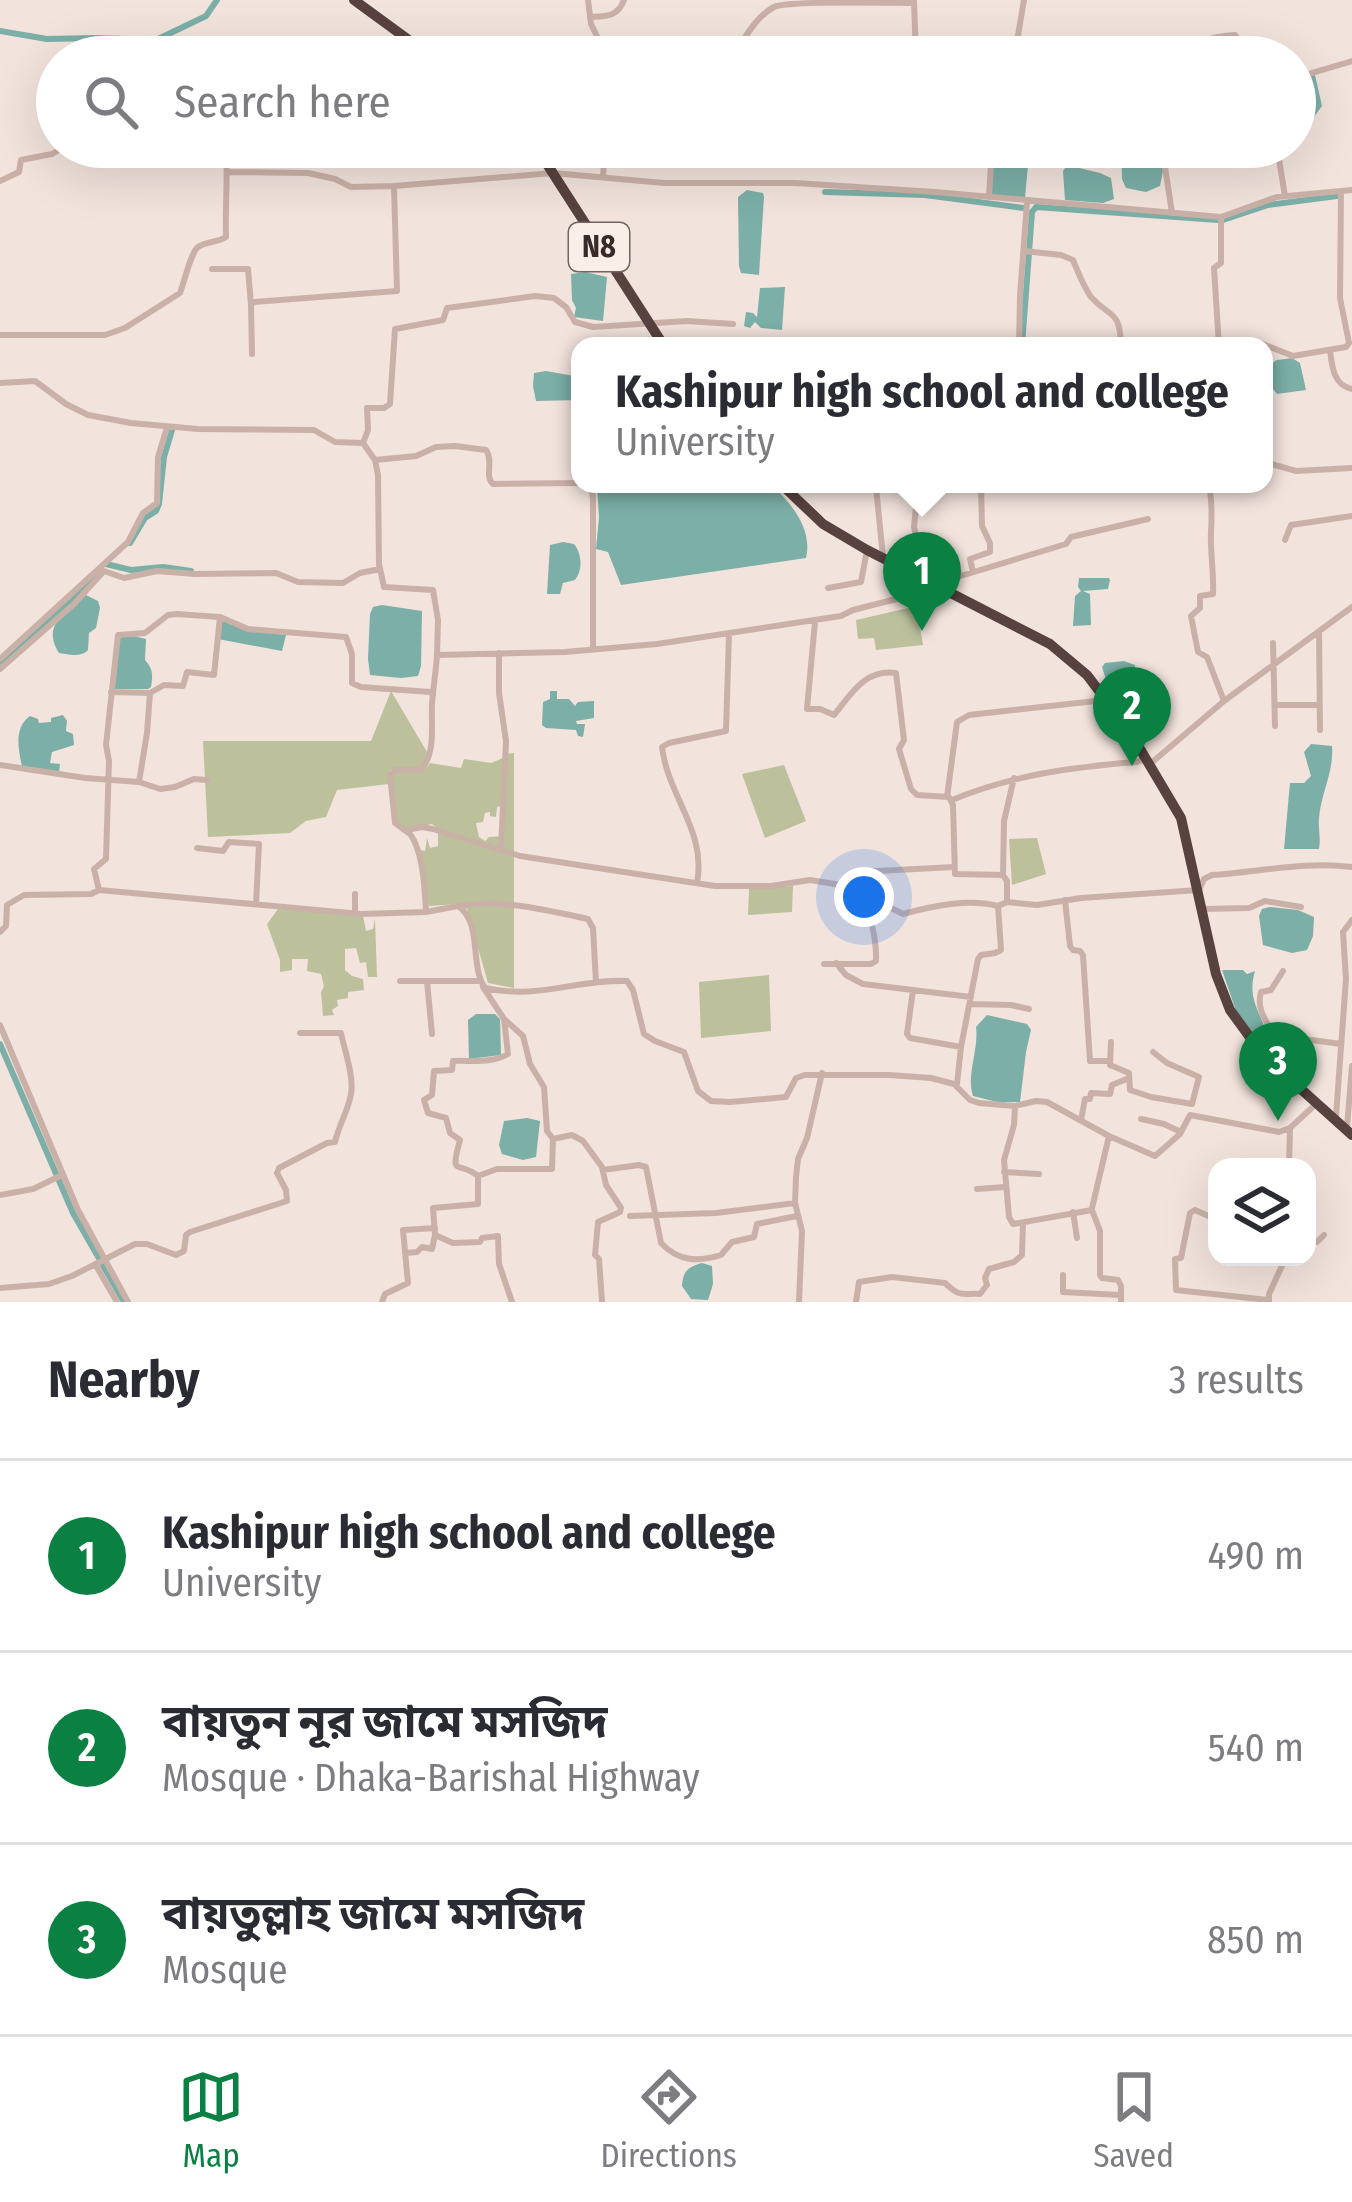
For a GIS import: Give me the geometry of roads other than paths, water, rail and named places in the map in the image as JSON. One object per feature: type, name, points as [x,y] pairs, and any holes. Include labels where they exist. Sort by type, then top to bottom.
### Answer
[{"type":"highway","points":[[354,0],[403,36]]},
{"type":"highway","name":"N8","points":[[550,168],[657,337]]},
{"type":"highway","points":[[790,493],[823,524],[938,586],[974,611],[1050,644],[1076,663],[1130,733],[1181,818],[1220,988],[1242,1029],[1349,1133]]},
{"type":"street","points":[[587,0],[598,36]]},
{"type":"street","points":[[590,17],[612,15],[624,0]]},
{"type":"street","points":[[1018,36],[1024,0]]},
{"type":"street","points":[[747,36],[775,5],[796,2],[914,2],[915,36]]},
{"type":"street","points":[[1316,72],[1352,61]]},
{"type":"street","points":[[0,181],[19,172],[21,160],[36,157]]},
{"type":"street","points":[[0,335],[105,335],[168,302],[180,293],[194,250],[226,237],[229,168]]},
{"type":"street","points":[[603,177],[604,168]]},
{"type":"street","points":[[989,197],[991,168]]},
{"type":"street","points":[[1165,168],[1172,213]]},
{"type":"street","points":[[1280,168],[1285,196]]},
{"type":"street","points":[[229,172],[308,172],[350,187],[553,173],[664,183],[795,183],[1222,217],[1285,196],[1352,190]]},
{"type":"street","points":[[251,305],[397,291],[394,186]]},
{"type":"street","points":[[1273,349],[1292,356],[1349,343],[1340,298],[1341,190]]},
{"type":"street","points":[[1019,337],[1028,202]]},
{"type":"street","points":[[1219,337],[1214,268],[1222,263],[1222,217]]},
{"type":"street","points":[[1024,251],[1073,260],[1093,298],[1115,315],[1120,337]]},
{"type":"street","points":[[212,269],[248,269],[252,354]]},
{"type":"street","points":[[363,443],[367,408],[390,404],[395,329],[443,320],[447,308],[535,296],[554,298],[575,322],[592,327],[687,321],[733,324]]},
{"type":"street","points":[[1330,350],[1334,373],[1352,389]]},
{"type":"street","points":[[0,383],[35,381],[88,415],[167,427],[314,430],[335,442],[363,443]]},
{"type":"street","points":[[0,659],[128,542],[143,513],[157,503],[158,458],[167,427]]},
{"type":"street","points":[[363,443],[375,460],[378,475],[384,587],[433,590],[438,620],[431,749],[425,768],[399,769],[390,775],[395,824],[412,839],[424,877],[426,912]]},
{"type":"street","points":[[375,460],[416,456],[436,447],[477,448],[490,455],[488,477],[493,484],[571,483]]},
{"type":"street","points":[[1273,465],[1296,471],[1352,468]]},
{"type":"street","points":[[591,493],[592,649]]},
{"type":"street","points":[[877,493],[883,556]]},
{"type":"street","points":[[915,574],[920,554],[914,527],[918,493]]},
{"type":"street","points":[[973,572],[970,559],[990,552],[982,526],[981,493]]},
{"type":"street","points":[[1210,493],[1213,594],[1200,596],[1200,608],[1191,616],[1198,652],[1208,657],[1224,701]]},
{"type":"street","points":[[1285,540],[1292,525],[1352,516]]},
{"type":"street","points":[[437,656],[657,644],[815,621],[938,586],[1066,544],[1071,537],[1148,519]]},
{"type":"street","points":[[828,587],[861,582],[867,550]]},
{"type":"street","points":[[0,669],[104,571],[124,578],[157,571],[275,573],[298,582],[343,583],[360,572],[380,569]]},
{"type":"street","points":[[815,621],[807,709],[834,715],[856,686],[871,675],[894,671],[904,740],[899,749],[911,789],[917,795],[949,799],[1057,769],[1147,761],[1352,607]]},
{"type":"street","points":[[99,890],[94,869],[106,859],[106,746],[118,635],[145,633],[169,615],[220,617],[248,629],[346,637],[352,654],[352,683],[433,695]]},
{"type":"street","points":[[111,692],[150,693],[160,686],[183,686],[187,672],[214,675],[220,617]]},
{"type":"street","points":[[1319,632],[1320,730]]},
{"type":"street","points":[[697,883],[699,844],[675,792],[662,747],[726,731],[729,634]]},
{"type":"street","points":[[1273,644],[1275,726]]},
{"type":"street","points":[[499,653],[506,741],[501,849]]},
{"type":"street","points":[[140,782],[150,693]]},
{"type":"street","points":[[1003,875],[956,874],[949,799],[957,722],[969,715],[1105,700]]},
{"type":"street","points":[[1275,705],[1320,705]]},
{"type":"street","points":[[0,764],[164,789],[194,779],[207,780]]},
{"type":"street","points":[[958,1088],[979,956],[1000,950],[1007,881],[1003,875],[1004,821],[1014,778]]},
{"type":"street","points":[[406,830],[422,827],[520,856],[697,883],[757,887],[810,880],[842,886],[862,872],[954,867]]},
{"type":"street","points":[[197,848],[223,851],[229,842],[259,844],[256,904]]},
{"type":"street","points":[[852,883],[861,893],[903,914],[926,907],[986,902],[1037,905],[1198,890],[1204,878],[1212,875],[1313,865],[1352,867]]},
{"type":"street","points":[[0,932],[6,926],[7,905],[16,898],[99,890],[355,914],[426,912],[490,903],[588,919],[596,982]]},
{"type":"street","points":[[824,964],[876,961],[876,941],[861,893]]},
{"type":"street","points":[[355,914],[356,894]]},
{"type":"street","points":[[1065,900],[1070,946],[1082,955],[1090,1060],[1110,1061]]},
{"type":"street","points":[[1202,909],[1249,908],[1265,901],[1301,907]]},
{"type":"street","points":[[462,906],[481,983],[504,1019],[523,1036],[530,1064],[544,1087],[547,1131],[553,1139],[552,1168],[497,1169],[478,1176]]},
{"type":"street","points":[[1336,1120],[1346,979],[1343,932],[1352,920]]},
{"type":"street","points":[[836,963],[863,984],[1029,1009]]},
{"type":"street","points":[[1274,1035],[1259,999],[1283,970]]},
{"type":"street","points":[[400,981],[481,983],[497,991],[527,993],[622,980],[629,983],[644,1034],[684,1052],[698,1090],[711,1102],[786,1097],[796,1078],[822,1073],[931,1078],[958,1088],[974,1102],[1015,1106],[1047,1102],[1155,1156],[1181,1132],[1199,1077],[1154,1052]]},
{"type":"street","points":[[427,981],[432,1034]]},
{"type":"street","points":[[913,990],[910,1038],[961,1047]]},
{"type":"street","points":[[478,1176],[456,1167],[460,1140],[450,1132],[446,1118],[428,1113],[424,1100],[432,1095],[434,1071],[452,1070],[453,1061],[483,1061],[508,1054],[504,1019]]},
{"type":"street","points":[[0,1025],[62,1175],[128,1302]]},
{"type":"street","points":[[0,1288],[49,1284],[142,1244],[176,1255],[184,1251],[190,1232],[287,1201],[279,1168],[334,1142],[352,1090],[341,1033],[300,1033]]},
{"type":"street","points":[[1265,1053],[1274,1035]]},
{"type":"street","points":[[1274,1035],[1341,1044]]},
{"type":"street","points":[[1112,1042],[1110,1061],[1113,1068],[1129,1073],[1130,1090],[1190,1105]]},
{"type":"street","points":[[1349,1133],[1352,1066]]},
{"type":"street","points":[[799,1302],[798,1159],[822,1073]]},
{"type":"street","points":[[1081,1120],[1091,1093],[1110,1094],[1112,1084],[1129,1078]]},
{"type":"street","points":[[1190,1115],[1282,1131],[1317,1102]]},
{"type":"street","points":[[1015,1106],[1004,1160],[1013,1224],[1092,1210]]},
{"type":"street","points":[[1141,1119],[1181,1132]]},
{"type":"street","points":[[1289,1128],[1289,1158]]},
{"type":"street","points":[[1063,1275],[1063,1292],[1121,1299],[1118,1280],[1100,1275],[1100,1231],[1091,1202],[1109,1136]]},
{"type":"street","points":[[553,1139],[579,1137],[603,1170],[606,1185],[621,1208],[598,1222],[595,1255],[602,1302]]},
{"type":"street","points":[[603,1170],[646,1167],[661,1243],[687,1261],[721,1255],[732,1242],[754,1237],[757,1224],[797,1216]]},
{"type":"street","points":[[1004,1172],[1040,1174]]},
{"type":"street","points":[[0,1195],[33,1189],[62,1175]]},
{"type":"street","points":[[405,1253],[432,1249],[433,1208],[478,1204],[478,1176]]},
{"type":"street","points":[[977,1189],[1005,1187]]},
{"type":"street","points":[[630,1216],[716,1213],[795,1203]]},
{"type":"street","points":[[1175,1302],[1175,1259],[1181,1258],[1190,1213],[1195,1210],[1208,1216]]},
{"type":"street","points":[[1073,1211],[1077,1238]]},
{"type":"street","points":[[856,1302],[859,1282],[892,1276],[945,1282],[955,1294],[980,1298],[989,1269],[1022,1255],[1023,1223]]},
{"type":"street","points":[[382,1302],[385,1294],[408,1283],[403,1230],[435,1232],[458,1243],[480,1243],[482,1238],[499,1236],[499,1264],[512,1302]]},
{"type":"street","points":[[1316,1242],[1324,1235]]},
{"type":"street","points":[[95,1264],[116,1302]]},
{"type":"street","points":[[1175,1290],[1269,1301],[1283,1266]]},
{"type":"water","points":[[1316,79],[1322,106],[1316,114]]},
{"type":"water","points":[[1028,168],[1025,198],[992,196],[992,169]]},
{"type":"water","points":[[1079,168],[1111,178],[1114,199],[1103,203],[1065,200],[1063,171]]},
{"type":"water","points":[[1122,168],[1163,171],[1160,186],[1146,192],[1126,188]]},
{"type":"water","points":[[747,190],[764,197],[759,275],[741,273],[739,266],[738,197]]},
{"type":"water","points":[[571,274],[607,277],[603,321],[574,317]]},
{"type":"water","points":[[785,287],[782,330],[761,328],[755,322],[750,328],[744,326],[746,312],[757,317],[760,288]]},
{"type":"water","points":[[1292,358],[1300,363],[1306,390],[1277,394],[1273,362]]},
{"type":"water","points":[[534,373],[571,375],[571,400],[536,401]]},
{"type":"water","points":[[597,493],[779,493],[803,527],[806,558],[621,585],[608,552],[596,549]]},
{"type":"water","points":[[563,542],[577,548],[579,572],[575,580],[563,583],[560,594],[547,594],[550,545]]},
{"type":"water","points":[[1079,578],[1110,580],[1108,589],[1083,591],[1090,594],[1091,625],[1073,626]]},
{"type":"water","points":[[86,595],[98,601],[100,608],[96,628],[89,633],[88,650],[78,655],[59,653],[54,627]]},
{"type":"water","points":[[373,607],[422,611],[418,676],[370,675],[370,614]]},
{"type":"water","points":[[221,619],[245,630],[286,635],[282,651],[218,639]]},
{"type":"water","points":[[119,638],[146,639],[145,660],[152,676],[148,689],[114,689]]},
{"type":"water","points":[[1124,661],[1135,665],[1136,686],[1114,695],[1102,667]]},
{"type":"water","points":[[550,691],[557,691],[557,699],[569,699],[575,706],[594,701],[594,718],[576,721],[585,724],[583,737],[576,730],[542,725],[543,702],[550,699]]},
{"type":"water","points":[[63,715],[74,745],[52,752],[50,763],[60,764],[59,773],[22,766],[18,739],[25,721],[30,716],[39,723],[51,722]]},
{"type":"water","points":[[1311,744],[1332,746],[1319,818],[1319,849],[1284,849],[1290,783],[1304,783],[1311,776],[1304,752]]},
{"type":"water","points":[[1270,907],[1314,917],[1307,950],[1292,953],[1263,945],[1259,916]]},
{"type":"water","points":[[1222,970],[1255,971],[1254,1001],[1267,1044],[1262,1045],[1236,1011]]},
{"type":"water","points":[[476,1014],[495,1014],[500,1019],[501,1055],[469,1059],[468,1020]]},
{"type":"water","points":[[987,1015],[1027,1024],[1031,1030],[1020,1102],[973,1096],[976,1027]]},
{"type":"water","points":[[504,1121],[540,1121],[536,1157],[523,1160],[502,1154]]},
{"type":"water","points":[[702,1263],[712,1266],[713,1284],[708,1300],[691,1299],[682,1286],[684,1277]]},
{"type":"waterway","points":[[164,36],[206,16],[217,0]]},
{"type":"waterway","points":[[0,31],[36,37]]},
{"type":"waterway","points":[[825,192],[925,195],[1023,208]]},
{"type":"waterway","points":[[1223,220],[1268,205],[1337,196]]},
{"type":"waterway","points":[[1032,212],[1036,207],[1218,220]]},
{"type":"waterway","points":[[1023,337],[1032,212]]},
{"type":"waterway","points":[[130,543],[159,504],[173,427]]},
{"type":"waterway","points":[[106,564],[131,570],[191,571]]},
{"type":"waterway","points":[[0,664],[94,576]]},
{"type":"waterway","points":[[0,1044],[73,1213],[124,1302]]},
{"type":"place","name":"Kashipur high school and college","points":[[922,631]]},
{"type":"place","name":"বায়তুন নূর জামে মসজিদ","points":[[1132,766]]},
{"type":"place","name":"বায়তুল্লাহ জামে মসজিদ","points":[[1278,1121]]}]
